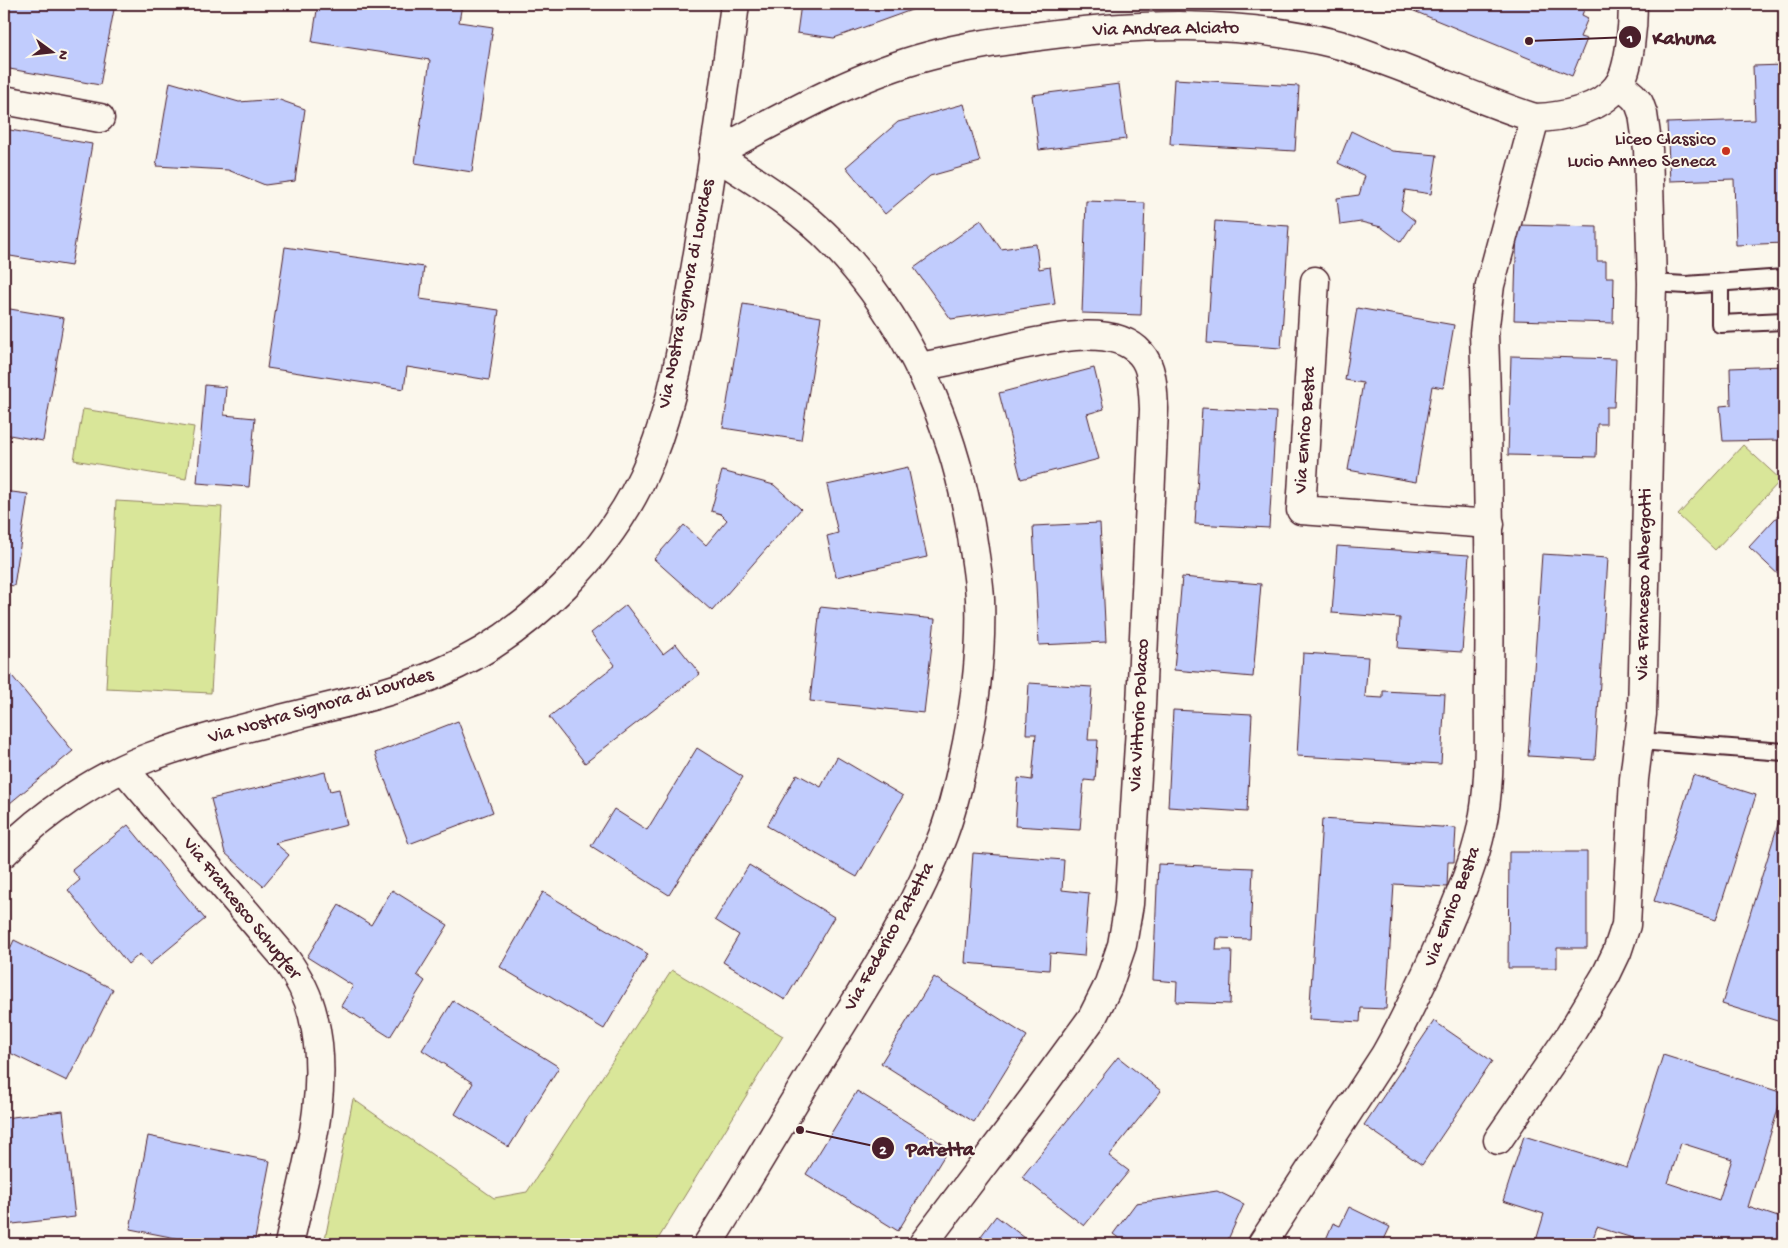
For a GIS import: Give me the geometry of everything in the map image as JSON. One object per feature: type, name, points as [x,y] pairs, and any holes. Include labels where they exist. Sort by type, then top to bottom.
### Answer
[{"type":"street","name":"Via Nostra Signora di Lourdes","points":[[4,853],[20,837],[62,805],[102,780],[147,758],[254,726],[348,703],[440,673],[473,656],[525,622],[561,589],[598,547],[617,522],[639,486],[658,441],[673,387],[713,154],[735,4]]},
{"type":"street","points":[[1619,84],[1630,45],[1633,4]]},
{"type":"street","name":"Via Andrea Alciato","points":[[713,154],[858,80],[929,56],[1003,41],[1069,32],[1135,27],[1238,28],[1301,36],[1338,44],[1534,118],[1558,116],[1578,111],[1606,97],[1619,84]]},
{"type":"street","name":"Via Francesco Albergotti","points":[[1498,1140],[1570,1035],[1606,975],[1617,952],[1626,925],[1634,779],[1639,741],[1643,674],[1652,284],[1648,149],[1644,114],[1639,103],[1619,84]]},
{"type":"street","points":[[4,100],[100,118]]},
{"type":"street","name":"Via Enrico Besta","points":[[1262,1244],[1397,1034],[1427,974],[1457,903],[1476,850],[1488,795],[1490,524],[1484,333],[1490,285],[1534,118]]},
{"type":"street","name":"Via Federico Patetta","points":[[708,1244],[899,930],[920,890],[933,861],[954,801],[971,726],[977,686],[980,642],[980,597],[967,506],[955,458],[935,399],[920,367],[884,307],[822,231],[779,197],[713,154]]},
{"type":"street","name":"Via Enrico Besta","points":[[1315,281],[1301,510],[1490,524]]},
{"type":"street","name":"Via Vittorio Polacco","points":[[920,367],[1056,338],[1088,335],[1110,338],[1132,346],[1141,353],[1146,361],[1152,386],[1154,409],[1138,757],[1129,904],[1122,945],[1108,986],[1092,1018],[923,1244]]},
{"type":"street","name":"Via Francesco Schupfer","points":[[124,769],[285,958],[301,982],[310,1006],[318,1041],[319,1096],[315,1125],[289,1244]]},
{"type":"lane","points":[[1652,284],[1686,285],[1784,278]]},
{"type":"lane","points":[[1720,283],[1720,324],[1784,321]]},
{"type":"lane","points":[[1639,741],[1784,752]]},
{"type":"green space","points":[[83,409],[194,427],[186,479],[74,460]]},
{"type":"green space","points":[[1743,445],[1781,480],[1715,550],[1678,515]]},
{"type":"green space","points":[[116,501],[222,507],[211,693],[106,688]]},
{"type":"green space","points":[[672,970],[783,1036],[655,1244],[324,1244],[353,1099],[494,1198],[527,1192]]},
{"type":"building","points":[[4,4],[115,4],[100,85],[4,68]]},
{"type":"building","points":[[318,4],[462,4],[459,22],[493,27],[472,172],[415,163],[430,60],[312,42]]},
{"type":"building","points":[[801,4],[917,4],[917,8],[834,38],[797,33]]},
{"type":"building","points":[[1397,4],[1586,4],[1582,15],[1588,18],[1580,37],[1587,39],[1572,76]]},
{"type":"building","name":"Liceo Classico Lucio Anneo Seneca","points":[[1784,65],[1784,243],[1736,245],[1734,179],[1670,181],[1667,123],[1755,120],[1753,66]]},
{"type":"building","points":[[1174,79],[1299,86],[1295,151],[1170,144]]},
{"type":"building","points":[[170,82],[239,102],[277,99],[305,109],[295,181],[265,185],[228,170],[156,166]]},
{"type":"building","points":[[1119,84],[1126,139],[1039,150],[1032,95]]},
{"type":"building","points":[[964,104],[980,162],[930,176],[885,214],[846,167],[898,122]]},
{"type":"building","points":[[4,129],[92,144],[71,266],[4,255]]},
{"type":"building","points":[[1351,131],[1392,151],[1437,155],[1431,194],[1405,190],[1401,210],[1415,221],[1401,242],[1381,227],[1361,222],[1340,225],[1337,198],[1359,195],[1365,176],[1338,163]]},
{"type":"building","points":[[1086,201],[1145,203],[1141,315],[1082,313]]},
{"type":"building","points":[[981,220],[1001,249],[1036,244],[1039,269],[1050,267],[1055,304],[951,319],[914,268]]},
{"type":"building","points":[[1215,221],[1289,226],[1281,348],[1207,343]]},
{"type":"building","points":[[1517,225],[1597,227],[1597,261],[1606,261],[1606,277],[1614,277],[1613,323],[1514,320]]},
{"type":"building","points":[[285,247],[424,267],[420,299],[499,310],[489,380],[407,367],[404,389],[267,368]]},
{"type":"building","points":[[743,304],[821,317],[801,440],[723,428]]},
{"type":"building","points":[[4,308],[64,318],[43,441],[4,434]]},
{"type":"building","points":[[1357,308],[1454,325],[1443,388],[1432,386],[1416,482],[1348,470],[1363,383],[1345,380]]},
{"type":"building","points":[[1511,356],[1616,359],[1614,407],[1606,407],[1606,424],[1597,424],[1596,457],[1508,455]]},
{"type":"building","points":[[1784,366],[1784,440],[1723,441],[1720,406],[1731,405],[1730,368]]},
{"type":"building","points":[[1094,368],[1104,409],[1087,414],[1099,459],[1021,479],[999,393]]},
{"type":"building","points":[[205,385],[226,387],[224,415],[255,418],[249,487],[197,483]]},
{"type":"building","points":[[1202,408],[1276,412],[1269,528],[1195,524]]},
{"type":"building","points":[[908,467],[927,557],[836,577],[827,536],[838,533],[827,485]]},
{"type":"building","points":[[722,471],[774,485],[801,509],[712,611],[654,559],[684,525],[706,545],[727,520],[721,514],[711,511]]},
{"type":"building","points":[[4,491],[28,494],[14,586],[4,584]]},
{"type":"building","points":[[1784,509],[1784,580],[1749,547]]},
{"type":"building","points":[[1100,523],[1106,642],[1039,645],[1033,526]]},
{"type":"building","points":[[1337,546],[1469,555],[1462,652],[1398,648],[1400,618],[1332,613]]},
{"type":"building","points":[[1542,554],[1608,558],[1595,760],[1528,756]]},
{"type":"building","points":[[1182,577],[1261,584],[1253,677],[1174,670]]},
{"type":"building","points":[[626,605],[663,654],[676,644],[700,674],[585,763],[549,717],[615,665],[591,633]]},
{"type":"building","points":[[820,607],[935,619],[924,713],[810,701]]},
{"type":"building","points":[[1303,653],[1368,657],[1365,697],[1383,698],[1383,691],[1445,694],[1441,764],[1297,756]]},
{"type":"building","points":[[4,666],[73,751],[4,808]]},
{"type":"building","points":[[1029,683],[1092,687],[1088,740],[1098,740],[1095,781],[1084,780],[1080,830],[1015,826],[1018,778],[1032,780],[1036,734],[1026,734]]},
{"type":"building","points":[[1173,710],[1252,714],[1247,812],[1168,807]]},
{"type":"building","points":[[458,721],[493,812],[409,844],[375,753]]},
{"type":"building","points":[[697,748],[743,777],[669,895],[591,846],[614,809],[647,830]]},
{"type":"building","points":[[837,757],[903,796],[857,877],[767,826],[797,774],[821,787]]},
{"type":"building","points":[[325,772],[330,791],[339,789],[347,825],[275,843],[289,855],[263,886],[225,853],[211,799]]},
{"type":"building","points":[[1693,775],[1756,795],[1716,920],[1654,901]]},
{"type":"building","points":[[1784,805],[1784,1023],[1722,1004]]},
{"type":"building","points":[[1322,819],[1456,828],[1454,862],[1448,862],[1447,887],[1394,884],[1386,1009],[1361,1008],[1360,1022],[1309,1019]]},
{"type":"building","points":[[128,825],[205,919],[149,965],[140,954],[128,964],[68,890],[80,880],[72,870]]},
{"type":"building","points":[[1509,852],[1587,852],[1587,948],[1557,948],[1557,968],[1508,968]]},
{"type":"building","points":[[973,853],[1064,860],[1062,890],[1089,893],[1084,956],[1050,953],[1049,970],[965,963]]},
{"type":"building","points":[[1158,864],[1253,868],[1250,939],[1217,938],[1216,950],[1232,950],[1230,1004],[1176,1002],[1177,982],[1153,980]]},
{"type":"building","points":[[749,865],[834,917],[785,1000],[723,962],[739,935],[715,920]]},
{"type":"building","points":[[392,890],[448,925],[417,975],[425,981],[390,1037],[341,1006],[353,986],[307,957],[339,905],[371,925]]},
{"type":"building","points":[[543,892],[648,954],[604,1029],[500,967]]},
{"type":"building","points":[[14,940],[113,989],[67,1081],[4,1050],[4,962]]},
{"type":"building","points":[[934,977],[1027,1036],[974,1122],[881,1063]]},
{"type":"building","points":[[453,1001],[559,1067],[509,1147],[455,1114],[473,1083],[422,1050]]},
{"type":"building","points":[[1434,1021],[1492,1061],[1422,1165],[1364,1125]]},
{"type":"building","points":[[1663,1055],[1783,1093],[1748,1207],[1784,1219],[1784,1244],[1652,1244],[1597,1227],[1591,1244],[1535,1244],[1544,1214],[1503,1201],[1524,1136],[1627,1168]],"holes":[[[1681,1143],[1732,1159],[1719,1200],[1668,1183]]]},
{"type":"building","points":[[1118,1057],[1161,1091],[1109,1156],[1129,1171],[1084,1226],[1022,1177]]},
{"type":"building","points":[[857,1091],[949,1148],[898,1231],[806,1174]]},
{"type":"building","points":[[63,1111],[75,1217],[4,1225],[4,1118]]},
{"type":"building","points":[[148,1136],[270,1161],[254,1244],[206,1244],[130,1229]]},
{"type":"building","points":[[1217,1191],[1244,1204],[1226,1244],[1127,1244],[1113,1234],[1136,1203]]},
{"type":"building","points":[[1349,1207],[1390,1227],[1382,1244],[1324,1244],[1333,1223],[1340,1226]]},
{"type":"building","points":[[996,1216],[1033,1244],[975,1244]]},
{"type":"place","name":"Kahuna","points":[[1529,41]]},
{"type":"place","name":"Liceo Classico Lucio Anneo Seneca","points":[[1726,151]]},
{"type":"place","name":"Patetta","points":[[800,1130]]}]
